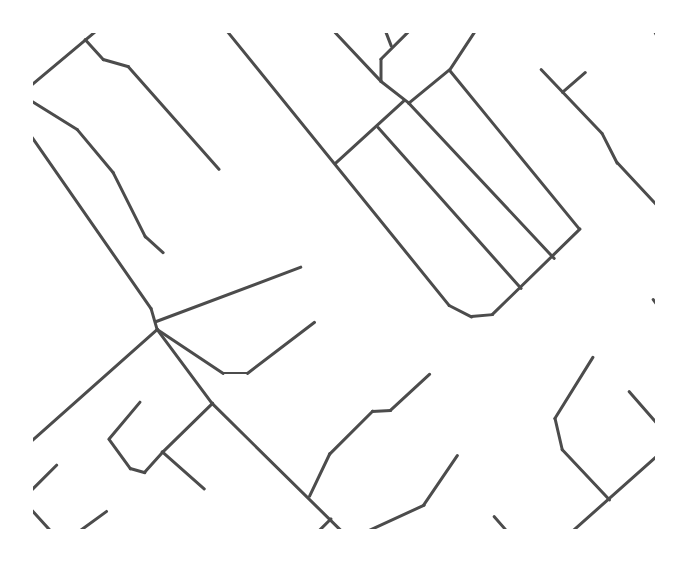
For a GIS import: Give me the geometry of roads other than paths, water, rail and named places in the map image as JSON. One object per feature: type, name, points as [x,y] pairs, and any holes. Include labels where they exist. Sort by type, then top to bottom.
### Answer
[{"type":"lane","points":[[32,84],[94,32]]},
{"type":"lane","points":[[229,32],[449,305],[471,316],[492,314],[573,241],[575,216],[449,70]]},
{"type":"lane","points":[[335,32],[381,80],[409,103],[554,258]]},
{"type":"lane","points":[[386,32],[391,45]]},
{"type":"lane","points":[[381,80],[381,59],[391,45],[408,32]]},
{"type":"lane","points":[[409,103],[449,70],[474,32]]},
{"type":"lane","points":[[85,39],[103,59],[128,66],[219,169]]},
{"type":"lane","points":[[541,69],[656,204]]},
{"type":"lane","points":[[562,92],[585,72]]},
{"type":"lane","points":[[335,163],[378,127],[404,100]]},
{"type":"lane","points":[[32,101],[77,129],[113,172],[145,236],[163,252]]},
{"type":"lane","points":[[378,127],[521,288]]},
{"type":"lane","points":[[32,137],[156,321],[157,329],[212,402],[341,530]]},
{"type":"lane","points":[[156,321],[300,267]]},
{"type":"lane","points":[[653,299],[656,303]]},
{"type":"lane","points":[[157,329],[223,373],[247,373],[314,322]]},
{"type":"lane","points":[[32,440],[157,329]]},
{"type":"lane","points":[[593,357],[555,418],[562,449],[609,499]]},
{"type":"lane","points":[[309,496],[329,454],[372,411],[390,410],[429,374]]},
{"type":"lane","points":[[629,391],[656,422]]},
{"type":"lane","points":[[140,402],[109,439],[130,468],[144,472],[212,402]]},
{"type":"lane","points":[[162,452],[204,489]]},
{"type":"lane","points":[[369,530],[423,505],[457,455]]},
{"type":"lane","points":[[573,530],[656,456]]},
{"type":"lane","points":[[32,489],[57,466]]},
{"type":"lane","points":[[32,510],[50,530]]},
{"type":"lane","points":[[80,530],[106,510]]},
{"type":"lane","points":[[494,516],[506,530]]},
{"type":"lane","points":[[319,530],[330,519]]}]
